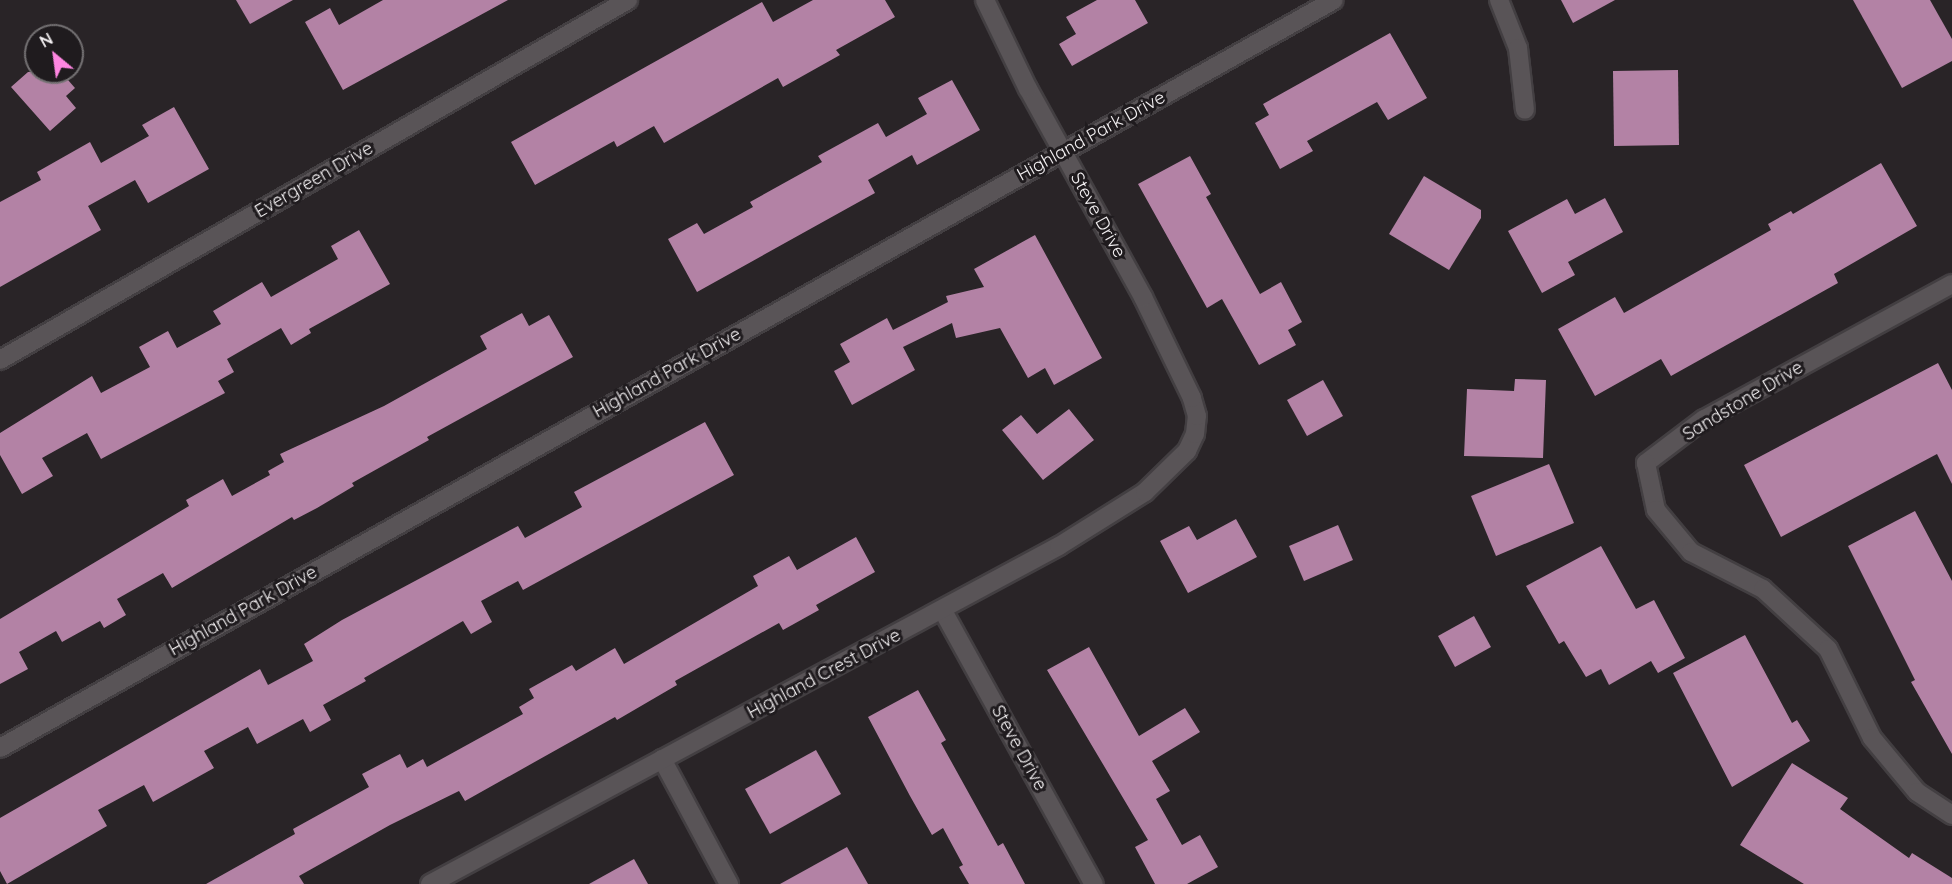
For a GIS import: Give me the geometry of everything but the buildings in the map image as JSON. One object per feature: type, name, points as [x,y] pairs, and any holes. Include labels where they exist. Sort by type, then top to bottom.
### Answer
[{"type":"street","name":"Evergreen Drive","points":[[0,360],[628,0]]},
{"type":"street","name":"Steve Drive","points":[[985,0],[1062,151],[1143,297],[1192,398],[1197,416],[1195,434]]},
{"type":"street","name":"Highland Park Drive","points":[[0,748],[1334,0]]},
{"type":"street","points":[[1499,0],[1518,48],[1525,110]]},
{"type":"street","name":"Sandstone Drive","points":[[1952,284],[1704,419],[1646,463],[1656,510],[1691,552],[1763,589],[1828,649],[1872,738],[1917,792],[1952,815]]},
{"type":"street","name":"Highland Crest Drive","points":[[430,884],[943,611],[1059,546],[1145,492],[1172,470],[1195,434]]},
{"type":"street","name":"Steve Drive","points":[[943,611],[1094,884]]},
{"type":"street","points":[[662,759],[729,884]]}]
